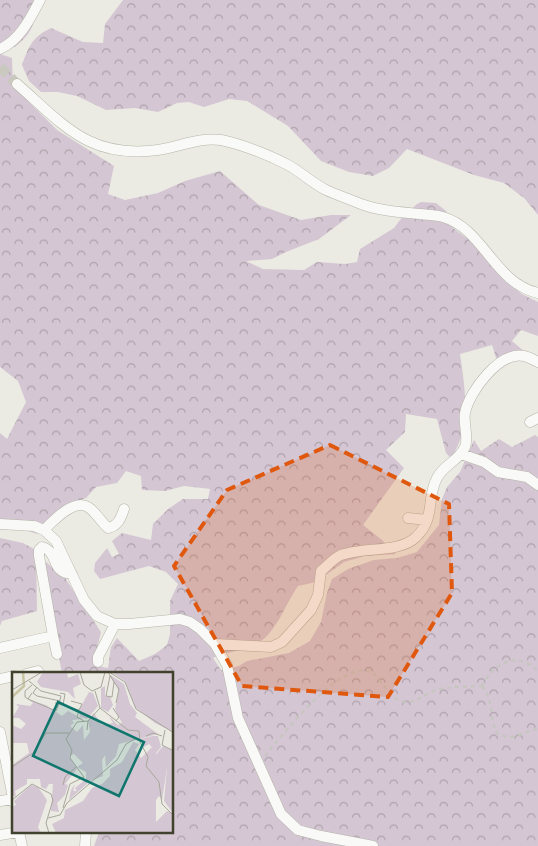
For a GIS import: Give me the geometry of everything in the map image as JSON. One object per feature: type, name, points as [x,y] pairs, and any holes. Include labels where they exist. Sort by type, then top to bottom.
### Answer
[{"type":"street","points":[[0,49],[5,47],[19,34],[40,0]]},
{"type":"street","points":[[17,84],[73,133],[87,141],[107,148],[128,151],[158,150],[203,140],[221,140],[248,148],[288,165],[325,190],[364,204],[390,211],[442,216],[458,223],[474,236],[498,268],[512,280],[538,293]]},
{"type":"street","points":[[216,644],[271,647],[282,642],[310,610],[318,595],[321,571],[338,556],[402,545],[416,538],[430,516],[433,486],[438,475],[461,454],[466,445],[465,414],[469,400],[478,384],[500,363],[511,358],[523,356],[538,362]]},
{"type":"street","points":[[461,454],[484,462],[498,472],[527,477],[538,485]]},
{"type":"street","points":[[44,530],[58,516],[79,506],[88,507],[108,528],[117,524],[124,509]]},
{"type":"street","points":[[408,518],[427,520]]},
{"type":"street","points":[[0,524],[24,525],[44,530],[56,541],[84,600],[97,616],[115,624],[180,619],[190,622],[216,644],[227,665],[238,718],[281,814],[298,830],[373,846]]},
{"type":"street","points":[[57,654],[52,636],[39,550],[42,547],[46,548],[50,551],[60,571],[65,574],[72,574]]},
{"type":"street","points":[[98,662],[98,657],[115,624]]},
{"type":"street","points":[[0,648],[52,636]]},
{"type":"street","points":[[34,672],[38,671]]},
{"type":"street","points":[[0,736],[3,767],[12,798]]},
{"type":"path","points":[[482,686],[487,677],[496,668],[508,661],[521,661],[531,664],[538,671]]},
{"type":"path","points":[[256,760],[264,757],[310,704],[326,689],[358,670],[367,670],[392,695],[408,702],[442,689],[482,686]]},
{"type":"path","points":[[482,686],[491,702],[497,733],[514,737],[530,730],[538,729]]},
{"type":"highlighted area","points":[[330,445],[449,504],[452,593],[388,697],[242,686],[174,566],[227,490]]},
{"type":"green space","points":[[0,0],[38,0],[30,32],[15,47],[0,45]]},
{"type":"green space","points":[[123,0],[538,0],[538,215],[524,198],[504,183],[474,175],[407,149],[389,168],[373,176],[349,172],[321,161],[288,126],[247,101],[229,99],[204,107],[189,102],[177,103],[158,112],[135,108],[106,110],[77,96],[58,92],[41,92],[29,81],[22,65],[29,47],[39,35],[51,28],[83,42],[103,43],[105,24]]},
{"type":"green space","points":[[0,54],[12,58],[13,86],[57,130],[114,166],[108,194],[125,200],[158,193],[185,181],[220,171],[259,205],[301,220],[331,215],[351,215],[319,239],[272,259],[246,261],[263,269],[304,270],[317,262],[345,264],[357,262],[360,249],[394,228],[403,216],[417,204],[421,202],[436,203],[446,211],[453,228],[469,240],[503,279],[522,294],[538,302],[538,336],[521,330],[512,341],[525,352],[497,361],[492,345],[460,354],[465,394],[464,421],[458,446],[451,458],[446,453],[437,419],[406,414],[405,432],[386,450],[404,468],[363,525],[396,554],[365,556],[344,562],[316,582],[298,586],[275,625],[264,638],[253,645],[213,658],[221,670],[239,666],[247,661],[289,653],[310,641],[321,622],[332,579],[348,569],[374,560],[397,558],[417,552],[439,525],[442,499],[447,487],[460,472],[474,440],[481,451],[499,439],[512,447],[535,435],[538,437],[538,846],[94,846],[98,834],[174,834],[174,672],[62,672],[44,582],[46,562],[65,578],[101,632],[93,665],[108,668],[111,647],[117,638],[139,661],[155,654],[167,645],[170,634],[170,601],[178,584],[166,572],[149,566],[100,579],[94,571],[95,563],[107,548],[112,557],[119,554],[112,541],[122,533],[151,540],[153,524],[168,509],[183,499],[208,499],[210,489],[184,486],[165,491],[142,490],[141,476],[126,471],[117,483],[96,487],[86,498],[59,509],[37,534],[0,521],[0,433],[7,439],[26,402],[18,381],[0,367]]},
{"type":"green space","points":[[0,538],[23,543],[36,550],[37,611],[2,621],[0,626]]},
{"type":"tunnel","points":[[0,67],[17,84]]}]
